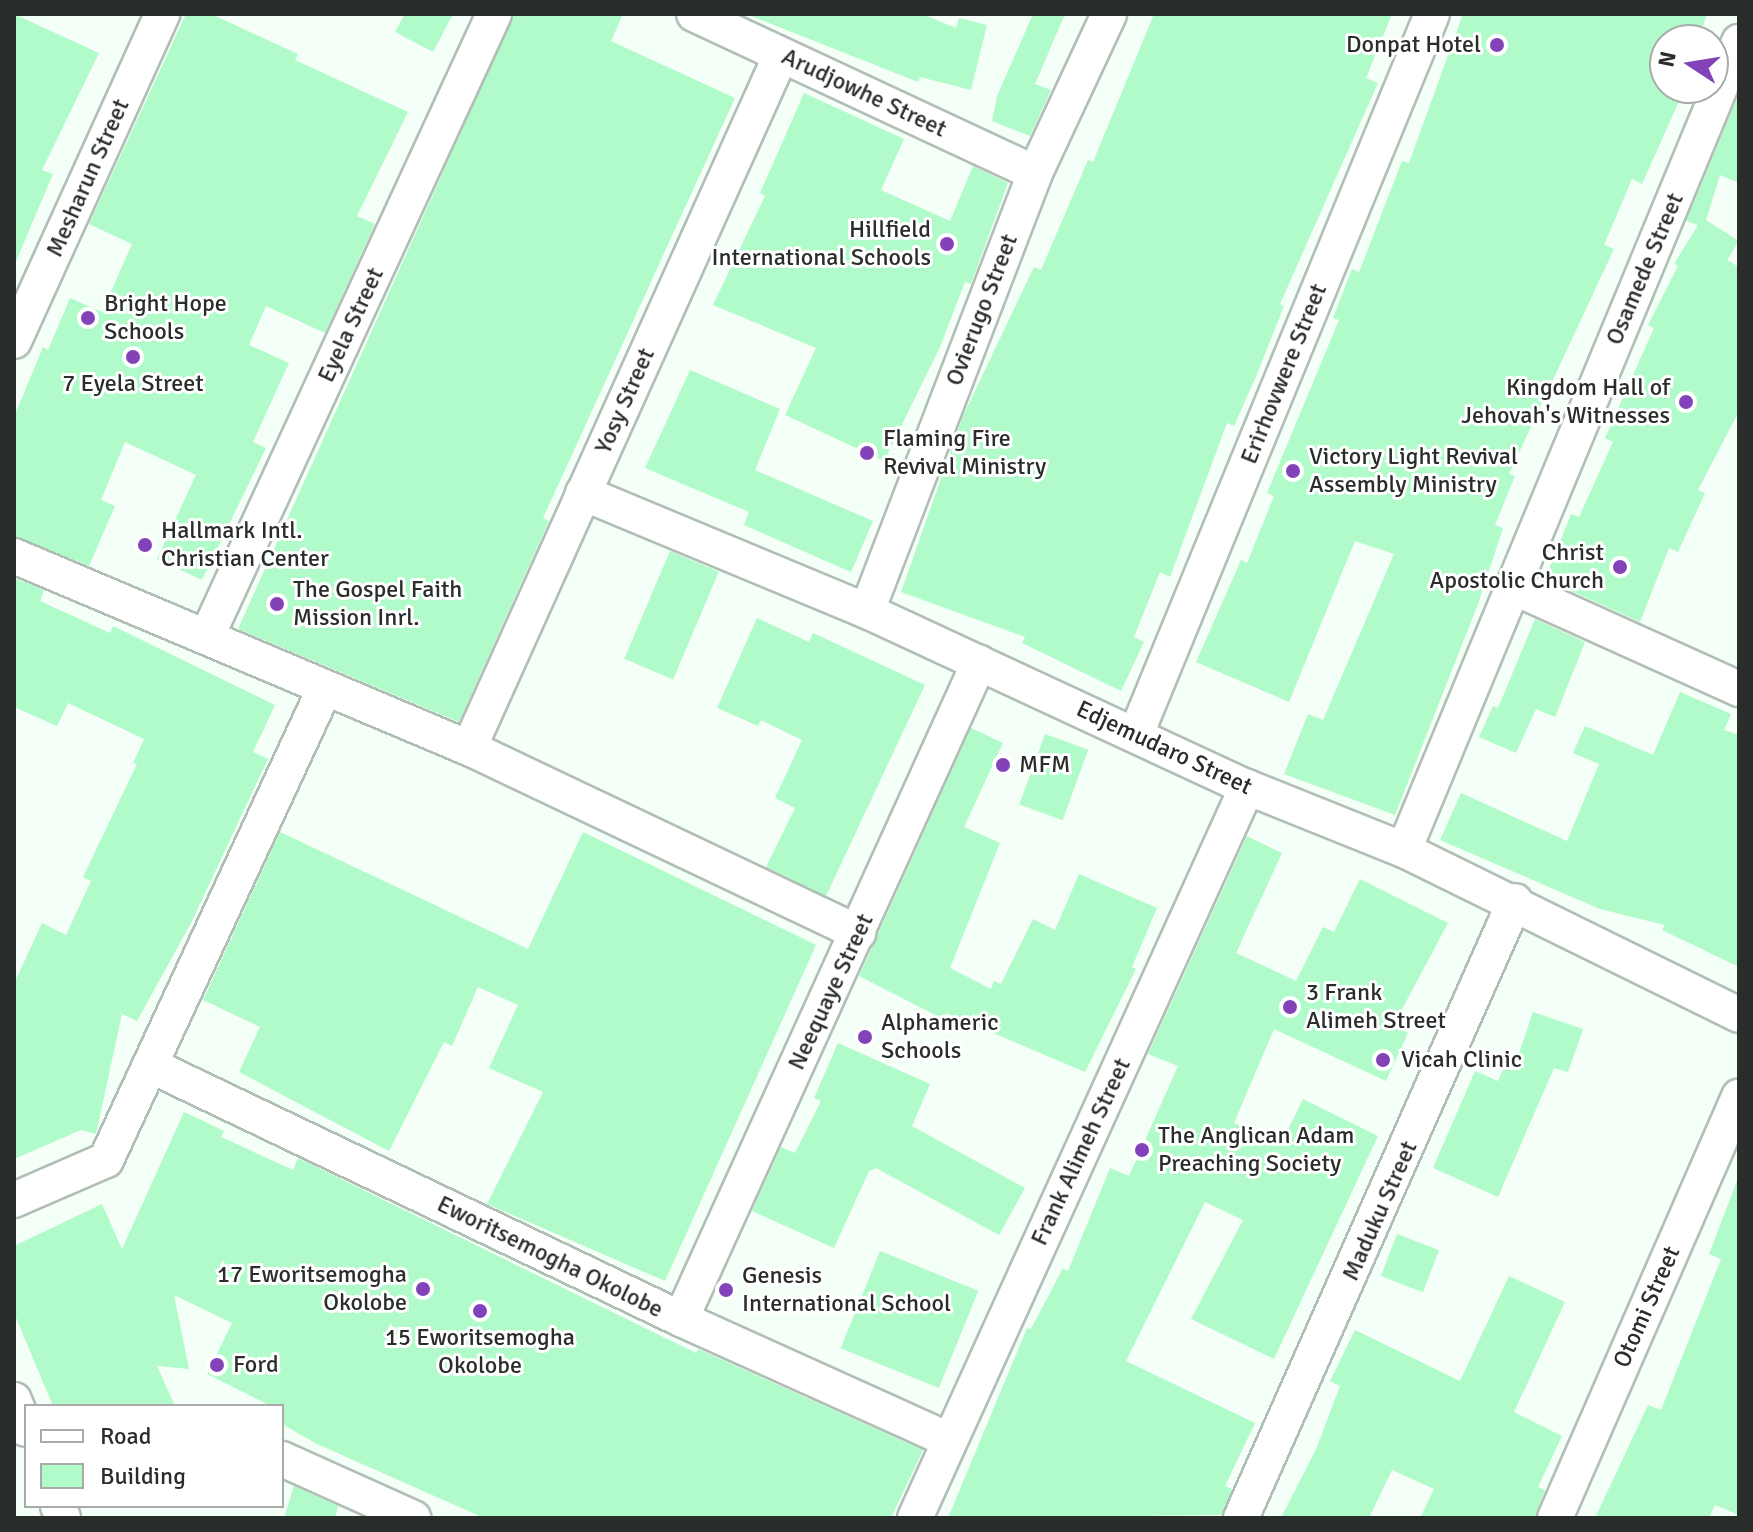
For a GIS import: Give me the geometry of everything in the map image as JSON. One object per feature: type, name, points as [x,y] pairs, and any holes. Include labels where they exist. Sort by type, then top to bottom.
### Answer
[{"type":"street","name":"Mesharun Street","points":[[14,341],[162,14]]},
{"type":"street","name":"Eyela Street","points":[[207,636],[494,14]]},
{"type":"street","name":"Arudjowhe Street","points":[[694,14],[1035,173]]},
{"type":"street","name":"Ovierugo Street","points":[[867,611],[1035,173],[1109,14]]},
{"type":"street","name":"Erirhovwere Street","points":[[1136,734],[1432,14]]},
{"type":"street","name":"Osamede Street","points":[[1404,850],[1739,42]]},
{"type":"street","name":"Yosy Street","points":[[469,748],[781,55]]},
{"type":"street","name":"Edjemudaro Street","points":[[583,493],[867,611],[1247,787],[1404,850],[1515,901],[1739,1015]]},
{"type":"street","points":[[14,556],[469,748],[858,933]]},
{"type":"street","points":[[1513,587],[1739,689]]},
{"type":"street","name":"Neequaye Street","points":[[681,1319],[979,663]]},
{"type":"street","points":[[14,1200],[106,1160],[154,1067],[325,688]]},
{"type":"street","name":"Frank Alimeh Street","points":[[915,1518],[1247,787]]},
{"type":"street","name":"Maduku Street","points":[[1241,1518],[1515,901]]},
{"type":"street","name":"Eworitsemogha Okolobe","points":[[154,1067],[681,1319],[949,1440]]},
{"type":"street","name":"Otomi Street","points":[[1555,1518],[1739,1096]]},
{"type":"street","points":[[14,1400],[24,1424]]},
{"type":"street","points":[[284,1460],[413,1518]]},
{"type":"building","points":[[14,14],[99,53],[42,170],[53,174],[14,266]]},
{"type":"building","points":[[186,14],[211,14],[298,54],[295,60],[408,112],[357,216],[375,224],[325,333],[266,306],[249,345],[289,363],[253,442],[266,448],[202,580],[157,559],[196,475],[125,442],[101,500],[115,506],[89,566],[14,536],[14,417],[43,347],[48,350],[70,298],[102,312],[132,244],[89,224]]},
{"type":"building","points":[[405,14],[453,14],[433,52],[395,32]]},
{"type":"building","points":[[514,14],[623,14],[611,41],[735,98],[543,518],[549,521],[459,722],[238,629]]},
{"type":"building","points":[[746,14],[922,14],[956,28],[959,18],[987,25],[971,90],[920,77],[918,82]]},
{"type":"building","points":[[1033,14],[1065,14],[1035,84],[1051,90],[1030,136],[992,121],[997,96]]},
{"type":"building","points":[[1154,14],[1392,14],[1366,78],[1378,83],[1280,304],[1284,306],[1234,426],[1227,423],[1170,577],[1160,572],[1134,637],[1144,642],[1121,691],[1022,643],[1025,637],[901,592],[963,416],[1034,267],[1041,270],[1088,160],[1093,162]]},
{"type":"building","points":[[1463,14],[1707,14],[1704,24],[1649,24],[1649,104],[1678,104],[1642,184],[1632,179],[1604,245],[1614,249],[1509,474],[1515,476],[1495,525],[1503,528],[1478,604],[1395,815],[1284,774],[1308,714],[1323,720],[1394,554],[1355,541],[1289,702],[1196,662],[1241,560],[1247,563],[1274,496],[1267,493],[1339,320],[1333,318],[1352,269],[1359,272],[1402,161],[1409,163]]},
{"type":"building","points":[[804,93],[904,139],[881,190],[950,221],[973,166],[1008,183],[971,284],[965,282],[940,347],[884,461],[785,415],[816,348],[713,305],[765,196],[760,193]]},
{"type":"building","points":[[1739,94],[1739,183],[1720,175],[1706,220],[1739,241],[1727,260],[1739,267],[1739,411],[1698,490],[1705,493],[1678,552],[1669,548],[1640,622],[1545,579],[1571,514],[1579,517],[1613,442],[1605,438],[1654,328],[1648,325],[1678,266],[1674,264],[1698,225],[1686,221]]},
{"type":"building","points":[[690,370],[780,409],[755,470],[873,521],[851,572],[744,525],[749,512],[645,468]]},
{"type":"building","points":[[670,551],[719,572],[673,679],[624,659]]},
{"type":"building","points":[[14,578],[44,590],[40,601],[110,633],[113,626],[275,705],[253,752],[268,759],[191,923],[137,1021],[122,1014],[96,1134],[81,1130],[14,1159],[14,984],[42,923],[66,935],[91,881],[83,877],[137,764],[133,763],[144,739],[68,703],[57,726],[14,707]]},
{"type":"building","points":[[757,618],[809,642],[813,633],[925,685],[826,896],[766,867],[795,808],[775,798],[802,740],[761,720],[758,726],[717,708]]},
{"type":"building","points":[[1535,619],[1585,642],[1555,717],[1536,709],[1516,753],[1479,737],[1493,706],[1498,708]]},
{"type":"building","points":[[1680,692],[1731,714],[1724,730],[1739,735],[1739,967],[1662,930],[1665,925],[1600,909],[1440,840],[1461,793],[1567,841],[1599,764],[1573,753],[1585,726],[1653,755]]},
{"type":"building","points":[[971,728],[1003,743],[964,827],[1000,843],[950,968],[991,989],[994,981],[1001,984],[1033,919],[1055,930],[1079,874],[1157,908],[1132,967],[1136,969],[1085,1072],[946,1013],[943,1019],[859,976]]},
{"type":"building","points":[[1045,734],[1088,750],[1063,820],[1019,804]]},
{"type":"building","points":[[280,832],[528,949],[583,832],[816,945],[665,1281],[487,1204],[543,1092],[489,1068],[518,1005],[478,987],[452,1046],[444,1042],[389,1151],[239,1072],[260,1027],[203,1000]]},
{"type":"building","points":[[1247,836],[1282,853],[1236,953],[1296,981],[1323,927],[1334,932],[1360,879],[1448,923],[1393,1026],[1408,1033],[1386,1081],[1274,1029],[1234,1123],[1281,1144],[1303,1099],[1378,1136],[1274,1359],[1191,1319],[1243,1220],[1205,1202],[1126,1361],[1255,1423],[1225,1486],[1232,1489],[1222,1515],[948,1518],[1027,1328],[1031,1329],[1063,1268],[1068,1271],[1110,1168],[1129,1176],[1178,1066],[1148,1054]]},
{"type":"building","points":[[1533,1012],[1583,1029],[1568,1072],[1554,1068],[1498,1197],[1433,1168],[1475,1071],[1498,1081],[1504,1067],[1513,1071]]},
{"type":"building","points":[[838,1043],[930,1084],[912,1126],[1025,1188],[999,1235],[876,1168],[869,1171],[834,1248],[752,1211],[781,1147],[795,1153],[821,1101],[814,1098]]},
{"type":"building","points":[[184,1112],[224,1131],[221,1137],[293,1170],[298,1158],[696,1353],[698,1349],[923,1450],[891,1518],[484,1518],[317,1444],[284,1425],[284,1404],[267,1404],[207,1374],[232,1323],[174,1295],[189,1369],[157,1366],[174,1404],[52,1404],[14,1313],[14,1246],[102,1204],[122,1249]]},
{"type":"building","points":[[1737,1181],[1739,1515],[1715,1505],[1709,1518],[1595,1518],[1648,1405],[1661,1410],[1721,1259],[1709,1254]]},
{"type":"building","points":[[1397,1234],[1439,1250],[1423,1292],[1381,1276]]},
{"type":"building","points":[[880,1251],[978,1291],[939,1388],[841,1348]]},
{"type":"building","points":[[1509,1276],[1565,1302],[1514,1412],[1562,1436],[1538,1487],[1545,1490],[1534,1518],[1420,1518],[1434,1489],[1392,1470],[1369,1518],[1281,1518],[1317,1447],[1340,1386],[1330,1381],[1355,1330],[1460,1381]]},
{"type":"building","points":[[294,1486],[338,1506],[335,1518],[284,1518]]},
{"type":"place","name":"Donpat Hotel","points":[[1497,45]]},
{"type":"place","name":"Hillfield International Schools","points":[[947,244]]},
{"type":"place","name":"Bright Hope Schools","points":[[88,318]]},
{"type":"place","name":"7 Eyela Street","points":[[133,357]]},
{"type":"place","name":"Kingdom Hall of Jehovah's Witnesses","points":[[1686,402]]},
{"type":"place","name":"Flaming Fire Revival Ministry","points":[[867,453]]},
{"type":"place","name":"Victory Light Revival Assembly Ministry","points":[[1293,471]]},
{"type":"place","name":"Hallmark Intl. Christian Center","points":[[145,545]]},
{"type":"place","name":"Christ Apostolic Church","points":[[1620,567]]},
{"type":"place","name":"The Gospel Faith Mission Inrl.","points":[[277,604]]},
{"type":"place","name":"MFM","points":[[1003,765]]},
{"type":"place","name":"3 Frank Alimeh Street","points":[[1290,1007]]},
{"type":"place","name":"Alphameric Schools","points":[[865,1037]]},
{"type":"place","name":"Vicah Clinic","points":[[1383,1060]]},
{"type":"place","name":"The Anglican Adam Preaching Society","points":[[1142,1150]]},
{"type":"place","name":"17 Eworitsemogha Okolobe","points":[[423,1289]]},
{"type":"place","name":"Genesis International School","points":[[726,1290]]},
{"type":"place","name":"15 Eworitsemogha Okolobe","points":[[480,1311]]},
{"type":"place","name":"Ford","points":[[217,1365]]}]
